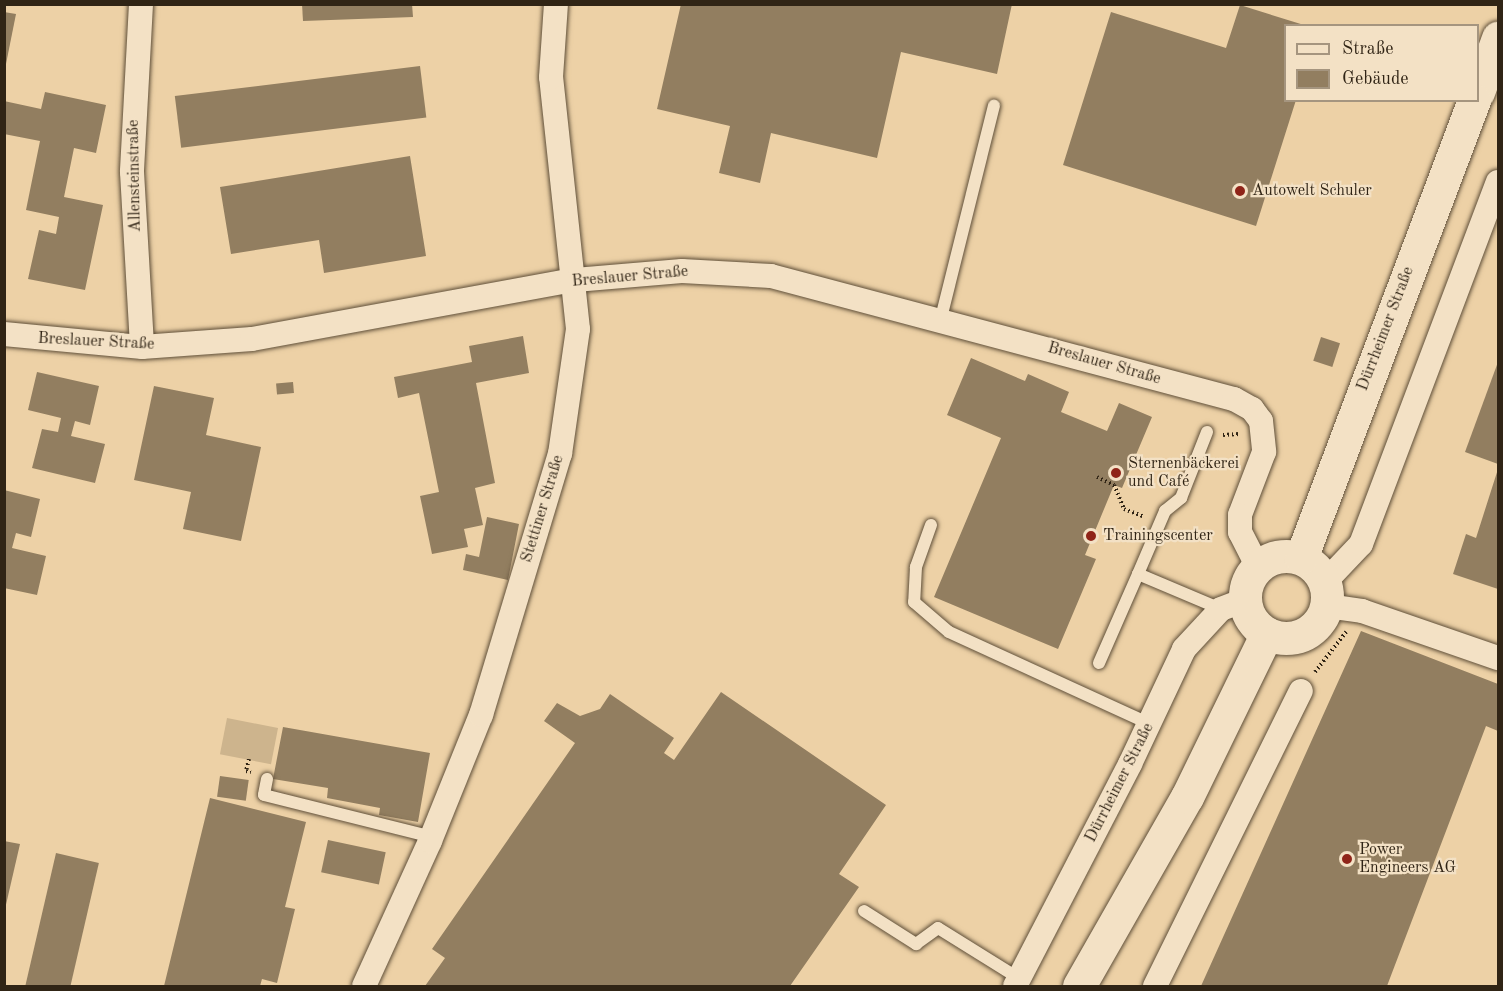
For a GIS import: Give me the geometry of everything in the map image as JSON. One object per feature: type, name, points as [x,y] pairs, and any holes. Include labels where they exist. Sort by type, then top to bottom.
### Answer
[{"type":"main road","points":[[1479,89],[1498,38]]},
{"type":"main road","name":"Dürrheimer Straße","points":[[1301,558],[1473,102]]},
{"type":"main road","points":[[1233,605],[1268,633],[1299,636],[1317,624],[1326,594],[1316,568],[1301,558],[1282,556],[1257,567]]},
{"type":"main road","name":"Dürrheimer Straße","points":[[1233,605],[1257,567]]},
{"type":"main road","points":[[1079,987],[1187,797],[1268,633]]},
{"type":"street","name":"Allensteinstraße","points":[[141,4],[132,172],[142,347]]},
{"type":"street","name":"Stettiner Straße","points":[[364,987],[432,837],[481,715],[560,454],[578,329],[575,280],[558,169],[551,77],[556,4]]},
{"type":"street","points":[[1498,182],[1361,544],[1326,594],[1374,614],[1498,658]]},
{"type":"street","name":"Breslauer Straße","points":[[4,334],[142,347],[264,337],[575,280],[682,271],[771,276],[941,318],[1234,399],[1252,409],[1261,421],[1264,452],[1240,515],[1239,532],[1257,567]]},
{"type":"street","name":"Dürrheimer Straße","points":[[1017,983],[1150,724],[1184,649],[1233,605]]},
{"type":"street","points":[[1155,987],[1300,691]]},
{"type":"lane","points":[[941,318],[994,106]]},
{"type":"lane","points":[[1099,663],[1165,511],[1181,498],[1208,432]]},
{"type":"lane","points":[[931,525],[916,567],[914,602],[949,632],[1150,724]]},
{"type":"lane","points":[[1138,574],[1233,605]]},
{"type":"lane","points":[[267,779],[264,795],[432,837]]},
{"type":"lane","points":[[864,911],[916,944],[938,928],[1017,983]]},
{"type":"path","points":[[1227,436],[1240,434]]},
{"type":"path","points":[[1097,477],[1114,485],[1124,509]]},
{"type":"shaded area","points":[[227,718],[278,728],[271,764],[220,754]]},
{"type":"building","points":[[302,4],[412,4],[413,17],[303,21]]},
{"type":"building","points":[[681,4],[1012,4],[997,74],[901,52],[877,158],[771,133],[760,183],[719,173],[730,126],[657,109]]},
{"type":"building","points":[[1240,5],[1301,24],[1284,24],[1284,102],[1295,102],[1256,226],[1063,165],[1111,12],[1226,48]]},
{"type":"building","points":[[4,12],[16,14],[6,64],[4,64]]},
{"type":"building","points":[[420,66],[426,118],[181,148],[175,96]]},
{"type":"building","points":[[45,92],[106,105],[96,153],[74,148],[64,197],[103,205],[85,290],[28,279],[39,230],[56,234],[59,217],[26,210],[40,141],[4,134],[4,101],[41,109]]},
{"type":"building","points":[[410,156],[426,256],[324,273],[319,240],[231,254],[220,187]]},
{"type":"building","points":[[523,336],[529,373],[476,383],[495,483],[475,488],[483,525],[464,529],[468,547],[432,554],[420,496],[439,492],[419,393],[398,398],[394,377],[472,362],[469,346]]},
{"type":"building","points":[[1321,337],[1340,343],[1332,367],[1313,361]]},
{"type":"building","points":[[971,358],[1025,381],[1028,374],[1069,392],[1061,412],[1107,431],[1119,403],[1152,417],[1122,488],[1114,485],[1085,555],[1096,559],[1058,649],[934,597],[1001,438],[947,415]]},
{"type":"building","points":[[1498,362],[1498,464],[1465,452]]},
{"type":"building","points":[[37,372],[99,386],[90,425],[75,421],[71,436],[105,444],[95,483],[32,468],[42,429],[58,432],[61,418],[28,410]]},
{"type":"building","points":[[293,382],[294,393],[277,394],[276,383]]},
{"type":"building","points":[[154,386],[214,398],[206,435],[261,447],[241,541],[183,529],[191,492],[134,480]]},
{"type":"building","points":[[1498,469],[1498,589],[1453,574],[1466,534],[1476,538]]},
{"type":"building","points":[[4,490],[40,499],[31,537],[16,533],[12,548],[46,556],[37,595],[4,588]]},
{"type":"building","points":[[487,517],[519,524],[508,580],[463,570],[466,554],[479,557]]},
{"type":"building","name":"Power Engineers AG","points":[[1361,631],[1498,684],[1498,731],[1486,726],[1387,986],[1201,986]]},
{"type":"building","points":[[721,692],[886,805],[839,874],[859,887],[790,986],[425,986],[445,958],[432,949],[575,743],[544,721],[557,703],[580,716],[600,709],[610,694],[674,738],[664,753],[674,760]]},
{"type":"building","points":[[283,727],[430,753],[418,822],[379,815],[380,808],[327,798],[328,788],[273,779]]},
{"type":"building","points":[[220,776],[249,780],[246,801],[217,797]]},
{"type":"building","points":[[210,798],[306,822],[285,907],[295,909],[277,983],[262,979],[260,986],[164,986]]},
{"type":"building","points":[[328,840],[386,852],[379,885],[321,872]]},
{"type":"building","points":[[4,841],[20,844],[5,909],[4,909]]},
{"type":"building","points":[[56,853],[99,863],[70,986],[25,986]]},
{"type":"place","name":"Autowelt Schuler","points":[[1240,191]]},
{"type":"place","name":"Sternenbäckerei und Café","points":[[1116,473]]},
{"type":"place","name":"Trainingscenter","points":[[1091,536]]},
{"type":"place","name":"Power Engineers AG","points":[[1347,859]]}]
